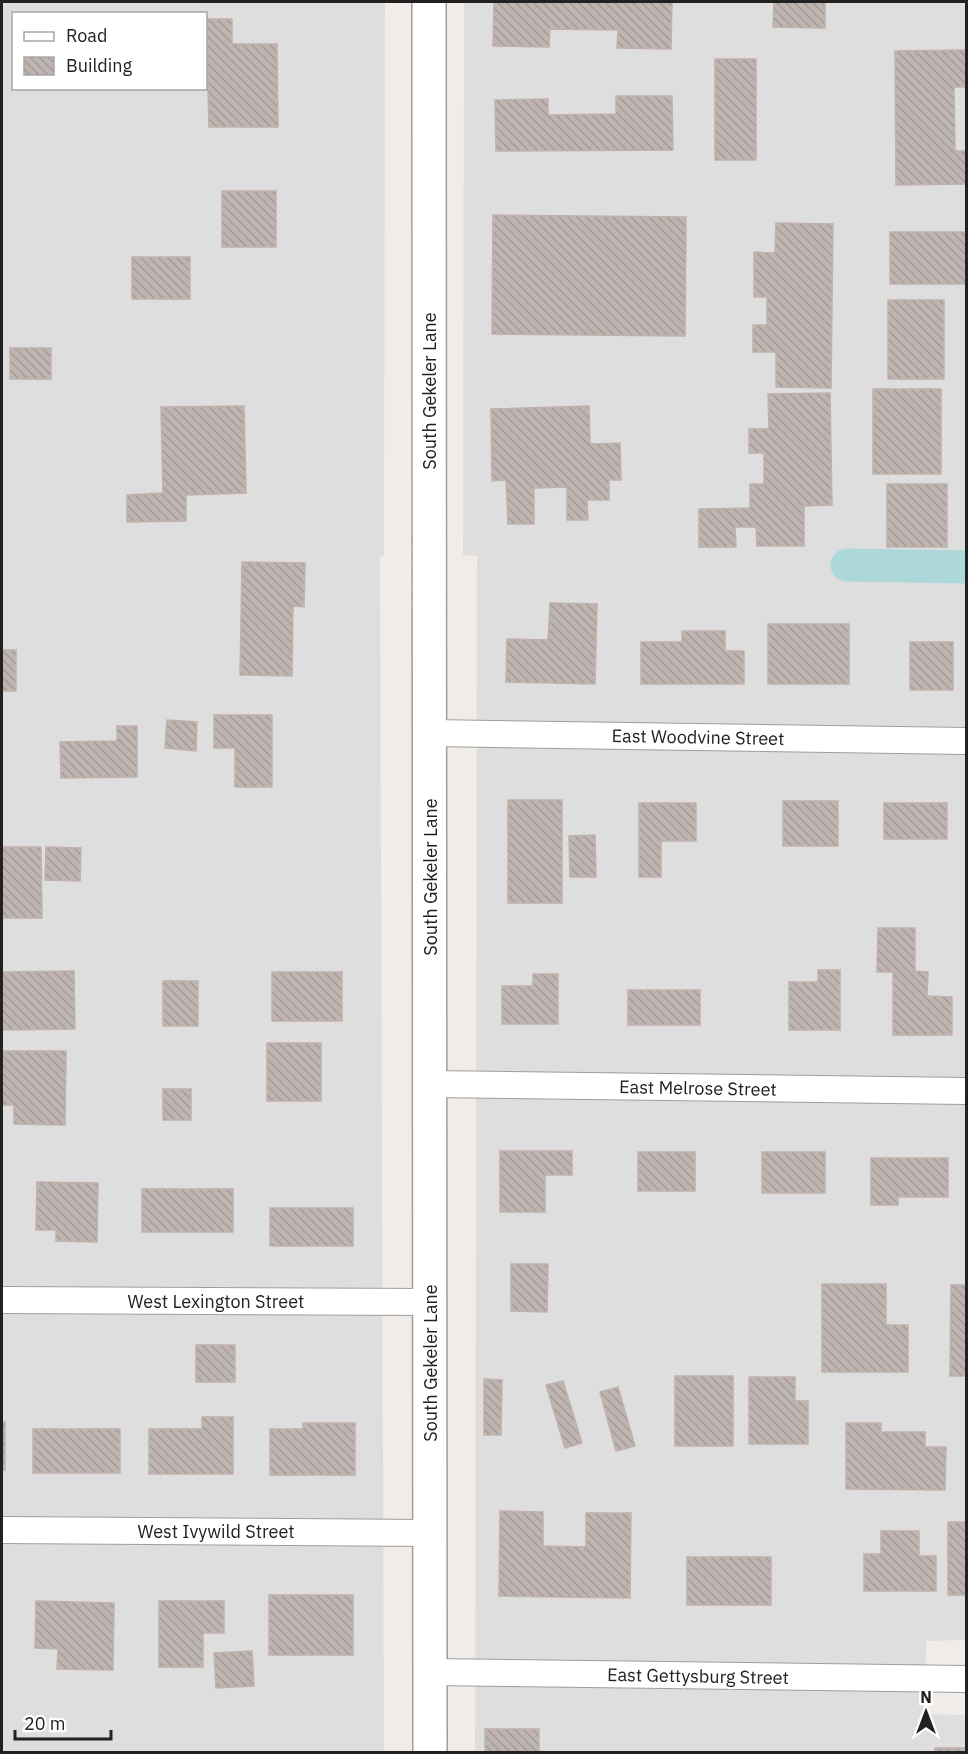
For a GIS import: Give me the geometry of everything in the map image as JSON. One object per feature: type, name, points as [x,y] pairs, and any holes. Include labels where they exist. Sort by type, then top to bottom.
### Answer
[{"type":"street","name":"South Gekeler Lane","points":[[429,2],[430,1752]]},
{"type":"street","name":"East Woodvine Street","points":[[429,733],[966,741]]},
{"type":"street","name":"East Melrose Street","points":[[430,1084],[966,1091]]},
{"type":"street","name":"West Lexington Street","points":[[2,1300],[430,1302]]},
{"type":"street","name":"West Ivywild Street","points":[[2,1530],[430,1533]]},
{"type":"street","name":"East Gettysburg Street","points":[[430,1672],[966,1679]]},
{"type":"shaded area","points":[[2,2],[385,2],[384,555],[380,556],[384,1752],[2,1752]]},
{"type":"shaded area","points":[[464,2],[966,2],[966,1640],[926,1641],[925,1714],[966,1715],[966,1752],[475,1752],[477,556],[463,555]]},
{"type":"building","points":[[494,2],[672,2],[671,49],[617,48],[618,30],[550,29],[549,47],[493,46]]},
{"type":"building","points":[[774,2],[825,2],[825,28],[773,27]]},
{"type":"building","points":[[207,19],[232,19],[232,44],[277,44],[278,127],[209,127]]},
{"type":"building","points":[[966,50],[966,87],[954,87],[955,151],[966,151],[966,184],[896,185],[895,51]]},
{"type":"building","points":[[715,59],[756,59],[756,160],[715,160]]},
{"type":"building","points":[[616,96],[672,96],[673,150],[496,151],[495,100],[548,99],[548,115],[616,114]]},
{"type":"building","points":[[222,191],[276,191],[276,247],[222,247]]},
{"type":"building","points":[[493,215],[686,217],[685,336],[492,334]]},
{"type":"building","points":[[776,223],[833,224],[831,388],[776,387],[776,352],[753,352],[753,325],[767,325],[767,297],[754,297],[754,252],[775,253]]},
{"type":"building","points":[[890,232],[966,232],[966,284],[890,284]]},
{"type":"building","points":[[132,257],[190,257],[190,299],[132,299]]},
{"type":"building","points":[[888,300],[944,300],[944,379],[888,379]]},
{"type":"building","points":[[10,348],[51,348],[51,379],[10,379]]},
{"type":"building","points":[[873,389],[941,389],[941,474],[873,474]]},
{"type":"building","points":[[830,393],[832,505],[804,506],[804,546],[757,546],[756,527],[735,527],[736,547],[699,547],[699,509],[750,508],[750,484],[764,484],[764,453],[749,453],[749,429],[769,429],[768,394]]},
{"type":"building","points":[[244,406],[246,493],[186,495],[186,521],[127,522],[127,495],[163,493],[161,407]]},
{"type":"building","points":[[589,406],[590,444],[620,443],[621,480],[609,480],[609,500],[587,500],[588,520],[567,520],[567,487],[534,488],[534,524],[508,524],[506,480],[492,481],[491,409]]},
{"type":"building","points":[[887,484],[947,484],[947,547],[887,547]]},
{"type":"building","points":[[242,562],[305,563],[304,607],[293,606],[292,676],[240,675]]},
{"type":"building","points":[[550,603],[597,604],[595,684],[506,682],[507,639],[548,640]]},
{"type":"building","points":[[768,624],[849,624],[849,684],[768,684]]},
{"type":"building","points":[[682,631],[725,631],[725,651],[744,651],[744,684],[641,684],[641,642],[682,642]]},
{"type":"building","points":[[910,642],[953,642],[953,690],[910,690]]},
{"type":"building","points":[[2,650],[16,650],[16,691],[2,691]]},
{"type":"building","points":[[214,715],[272,715],[272,787],[235,787],[235,748],[214,748]]},
{"type":"building","points":[[167,720],[197,722],[196,751],[165,748]]},
{"type":"building","points":[[117,726],[137,726],[137,777],[61,778],[60,742],[117,741]]},
{"type":"building","points":[[508,800],[562,800],[562,903],[508,903]]},
{"type":"building","points":[[783,801],[838,801],[838,846],[783,846]]},
{"type":"building","points":[[639,803],[696,803],[696,841],[661,841],[661,877],[639,877]]},
{"type":"building","points":[[884,803],[947,803],[947,839],[884,839]]},
{"type":"building","points":[[595,835],[596,877],[570,877],[569,836]]},
{"type":"building","points":[[2,847],[41,847],[42,918],[2,918]]},
{"type":"building","points":[[46,847],[81,848],[80,881],[45,880]]},
{"type":"building","points":[[878,928],[915,928],[915,971],[928,972],[927,996],[952,997],[952,1035],[893,1035],[893,972],[877,972]]},
{"type":"building","points":[[818,970],[840,970],[840,1030],[789,1030],[789,982],[818,982]]},
{"type":"building","points":[[74,971],[75,1029],[2,1030],[2,972]]},
{"type":"building","points":[[272,972],[342,972],[342,1021],[272,1021]]},
{"type":"building","points":[[533,974],[558,974],[558,1024],[502,1024],[502,986],[533,986]]},
{"type":"building","points":[[163,981],[198,981],[198,1026],[163,1026]]},
{"type":"building","points":[[628,990],[700,990],[700,1025],[628,1025]]},
{"type":"building","points":[[267,1043],[321,1043],[321,1101],[267,1101]]},
{"type":"building","points":[[2,1051],[66,1051],[65,1125],[14,1124],[14,1105],[2,1105]]},
{"type":"building","points":[[163,1089],[191,1089],[191,1120],[163,1120]]},
{"type":"building","points":[[500,1151],[572,1151],[572,1175],[545,1175],[545,1212],[500,1212]]},
{"type":"building","points":[[638,1152],[695,1152],[695,1191],[638,1191]]},
{"type":"building","points":[[762,1152],[825,1152],[825,1193],[762,1193]]},
{"type":"building","points":[[871,1158],[948,1158],[948,1197],[898,1197],[898,1205],[871,1205]]},
{"type":"building","points":[[37,1182],[98,1183],[97,1242],[56,1241],[56,1230],[36,1230]]},
{"type":"building","points":[[142,1189],[233,1189],[233,1232],[142,1232]]},
{"type":"building","points":[[270,1208],[353,1208],[353,1246],[270,1246]]},
{"type":"building","points":[[511,1264],[548,1264],[547,1312],[511,1311]]},
{"type":"building","points":[[822,1284],[886,1284],[886,1325],[908,1325],[908,1372],[822,1372]]},
{"type":"building","points":[[951,1285],[966,1285],[966,1376],[950,1376]]},
{"type":"building","points":[[196,1345],[235,1345],[235,1382],[196,1382]]},
{"type":"building","points":[[675,1376],[733,1376],[733,1446],[675,1446]]},
{"type":"building","points":[[749,1377],[795,1377],[795,1401],[808,1401],[808,1444],[749,1444]]},
{"type":"building","points":[[484,1379],[502,1380],[501,1435],[484,1435]]},
{"type":"building","points":[[563,1381],[582,1443],[565,1448],[546,1385]]},
{"type":"building","points":[[618,1387],[635,1446],[616,1451],[600,1392]]},
{"type":"building","points":[[202,1417],[233,1417],[233,1474],[149,1474],[149,1429],[202,1429]]},
{"type":"building","points":[[2,1422],[5,1422],[5,1470],[2,1470]]},
{"type":"building","points":[[303,1423],[355,1423],[355,1475],[270,1475],[270,1429],[303,1429]]},
{"type":"building","points":[[846,1423],[881,1423],[881,1432],[925,1432],[925,1447],[946,1447],[945,1490],[846,1489]]},
{"type":"building","points":[[33,1429],[120,1429],[120,1473],[33,1473]]},
{"type":"building","points":[[500,1511],[543,1512],[543,1546],[586,1547],[586,1513],[631,1513],[630,1598],[499,1596]]},
{"type":"building","points":[[948,1522],[966,1522],[966,1595],[948,1595]]},
{"type":"building","points":[[881,1531],[919,1531],[919,1556],[936,1556],[936,1591],[864,1591],[864,1554],[881,1554]]},
{"type":"building","points":[[687,1557],[771,1557],[771,1605],[687,1605]]},
{"type":"building","points":[[269,1595],[353,1595],[353,1655],[269,1655]]},
{"type":"building","points":[[36,1601],[114,1603],[113,1670],[57,1669],[58,1649],[35,1648]]},
{"type":"building","points":[[159,1601],[224,1601],[224,1633],[203,1633],[203,1667],[159,1667]]},
{"type":"building","points":[[252,1651],[254,1686],[216,1688],[214,1653]]},
{"type":"building","points":[[485,1729],[539,1729],[539,1752],[485,1752]]},
{"type":"building","points":[[935,1748],[966,1748],[966,1752],[935,1752]]},
{"type":"waterway","points":[[847,565],[966,567]]}]
